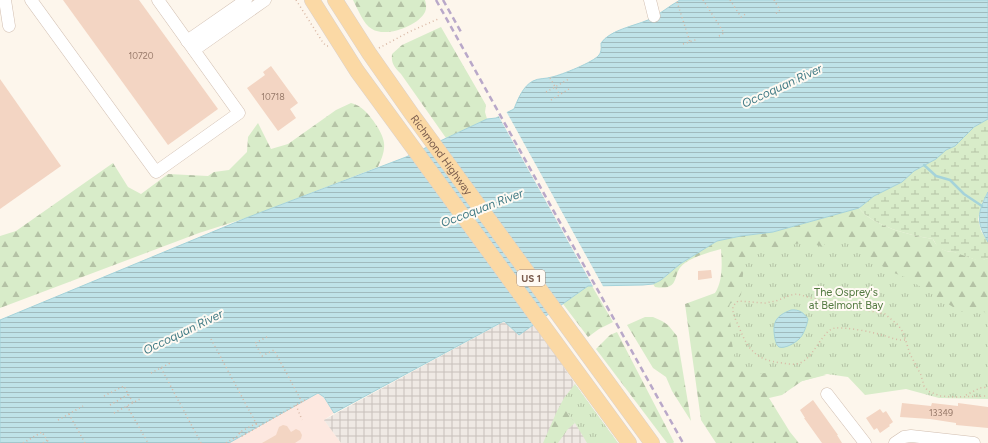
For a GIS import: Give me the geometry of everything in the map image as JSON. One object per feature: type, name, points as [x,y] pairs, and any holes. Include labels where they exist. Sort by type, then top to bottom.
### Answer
[{"type":"main road","name":"Richmond Highway","points":[[312,0],[342,49],[395,124],[629,443]]},
{"type":"main road","name":"Richmond Highway","points":[[335,0],[369,54],[410,113],[652,443]]},
{"type":"street","points":[[5,0],[8,26]]},
{"type":"street","points":[[31,0],[156,172],[239,113],[158,0]]},
{"type":"street","points":[[191,46],[246,0]]},
{"type":"street","points":[[191,46],[265,0]]},
{"type":"street","points":[[650,0],[654,16]]},
{"type":"street","points":[[827,394],[865,443]]},
{"type":"street","points":[[895,443],[904,437],[911,436],[974,443]]},
{"type":"path","points":[[704,0],[724,33],[718,36]]},
{"type":"path","points":[[730,0],[741,18],[747,14]]},
{"type":"path","points":[[774,0],[780,10],[774,15]]},
{"type":"path","points":[[676,2],[690,42]]},
{"type":"path","points":[[369,54],[438,18]]},
{"type":"path","points":[[683,44],[698,39]]},
{"type":"path","points":[[550,78],[560,95]]},
{"type":"path","points":[[546,92],[569,79]]},
{"type":"path","points":[[551,100],[569,89]]},
{"type":"path","points":[[905,340],[835,328],[827,332],[812,354],[800,363],[792,364],[768,361],[756,354],[747,345],[734,314],[733,306],[738,301],[768,303],[794,294],[823,301],[841,302],[861,309],[885,314],[898,324],[903,332],[910,354],[919,371],[925,388],[940,396],[988,396]]},
{"type":"path","points":[[267,337],[256,343],[262,356],[274,350],[302,402]]},
{"type":"path","points":[[211,339],[258,427]]},
{"type":"path","points":[[151,373],[172,362]]},
{"type":"path","points":[[161,368],[201,443]]},
{"type":"path","points":[[104,396],[124,386],[133,403]]},
{"type":"path","points":[[964,396],[980,388],[988,387]]},
{"type":"path","points":[[110,405],[129,394]]},
{"type":"path","points":[[114,414],[140,399]]},
{"type":"path","points":[[240,432],[242,436],[305,400]]},
{"type":"path","points":[[296,405],[302,420]]},
{"type":"path","points":[[58,420],[83,406]]},
{"type":"path","points":[[127,406],[148,443]]},
{"type":"path","points":[[69,414],[85,443]]},
{"type":"path","points":[[226,443],[238,436],[240,432],[257,423]]},
{"type":"path","points":[[23,443],[42,432],[49,443]]},
{"type":"path","points":[[42,443],[47,440]]},
{"type":"shaded area","points":[[505,321],[535,324],[575,384],[618,443],[341,443],[324,420]]},
{"type":"shaded area","points":[[318,392],[324,397],[334,413],[324,420],[341,443],[228,443]]},
{"type":"green space","points":[[353,0],[425,0],[426,9],[416,22],[409,26],[385,32],[372,29],[366,24]]},
{"type":"green space","points":[[441,27],[486,105],[485,112],[487,119],[446,138],[395,67],[392,57],[392,54],[402,45]]},
{"type":"green space","points":[[351,103],[359,106],[367,114],[375,123],[381,134],[384,143],[384,150],[378,167],[246,218],[199,233],[0,308],[0,236],[16,231],[113,163],[128,187],[141,194],[168,174],[208,176],[214,172],[229,170],[247,152],[248,137],[258,123],[271,149],[288,144],[336,110]]},
{"type":"green space","points":[[988,119],[988,192],[982,203],[978,219],[981,231],[988,242],[988,258],[976,260],[938,248],[933,239],[904,233],[883,225],[873,220],[859,208],[874,196],[902,182],[914,171],[936,159],[946,150],[955,146],[974,127]]},
{"type":"green space","points":[[859,208],[873,220],[883,225],[904,233],[933,239],[937,246],[945,251],[958,253],[979,260],[988,258],[988,315],[983,311],[961,312],[905,277],[894,273],[865,255],[852,241],[839,239],[828,240],[824,242],[824,247],[805,242],[755,253],[747,257],[744,264],[741,295],[730,304],[728,310],[735,360],[752,374],[796,371],[826,375],[802,381],[782,395],[769,398],[790,432],[799,443],[716,443],[701,420],[685,304],[715,293],[721,277],[721,249],[698,256],[685,263],[678,272],[673,284],[664,288],[655,287],[653,284],[662,279],[680,264],[717,241],[773,232]]},
{"type":"green space","name":"The Osprey's at Belmont Bay","points":[[825,222],[988,287],[988,399],[939,398],[906,389],[865,395],[848,377],[827,374],[792,384],[726,368],[706,332],[732,257]]},
{"type":"green space","points":[[588,286],[592,286],[613,322],[599,329],[588,337],[563,304]]},
{"type":"green space","points":[[645,317],[653,317],[662,321],[668,325],[677,336],[691,421],[672,391],[666,377],[653,368],[627,325]]},
{"type":"green space","points":[[617,332],[674,442],[673,443],[667,443],[596,349],[610,335]]},
{"type":"green space","points":[[575,384],[618,443],[587,443],[566,411],[557,411],[564,398]]},
{"type":"green space","points":[[561,408],[566,411],[575,423],[568,429],[558,443],[543,443],[557,411]]},
{"type":"water","name":"Occoquan River","points":[[680,0],[988,0],[988,119],[974,127],[955,146],[946,150],[936,159],[914,171],[902,182],[874,196],[859,208],[773,232],[717,241],[680,264],[661,280],[653,284],[588,286],[519,335],[504,321],[334,413],[324,397],[318,393],[229,443],[0,443],[0,320],[246,218],[406,157],[487,119],[496,118],[514,109],[521,93],[529,83],[537,79],[550,78],[562,74],[591,61],[599,55],[601,43],[610,35],[656,16]]},
{"type":"water","points":[[988,192],[988,242],[981,229],[979,217]]},
{"type":"water","points":[[791,310],[796,310],[803,313],[808,319],[807,324],[805,330],[797,341],[787,346],[779,347],[775,339],[775,324],[781,315]]},
{"type":"pier","points":[[506,111],[604,288],[594,288],[498,115]]},
{"type":"building","points":[[63,0],[139,0],[218,109],[168,145]]},
{"type":"building","points":[[271,66],[298,103],[290,109],[296,118],[278,131],[247,88],[265,75],[263,72]]},
{"type":"building","points":[[0,79],[61,166],[0,209]]},
{"type":"building","points":[[711,270],[712,278],[698,280],[698,271]]},
{"type":"building","points":[[813,400],[842,443],[822,443],[804,418],[800,410]]},
{"type":"building","points":[[902,403],[931,406],[932,403],[958,406],[958,403],[988,407],[988,428],[956,425],[956,423],[930,419],[900,417]]},
{"type":"building","points":[[880,409],[883,413],[886,411],[893,422],[880,433],[877,428],[874,430],[866,418]]},
{"type":"building","points":[[283,425],[287,426],[291,432],[296,429],[300,431],[302,435],[301,439],[295,443],[262,443],[276,435],[279,427]]},
{"type":"waterway","points":[[924,165],[936,176],[950,180],[964,194],[982,206]]},
{"type":"railway","points":[[436,0],[683,443]]},
{"type":"railway","points":[[443,0],[461,32]]}]
